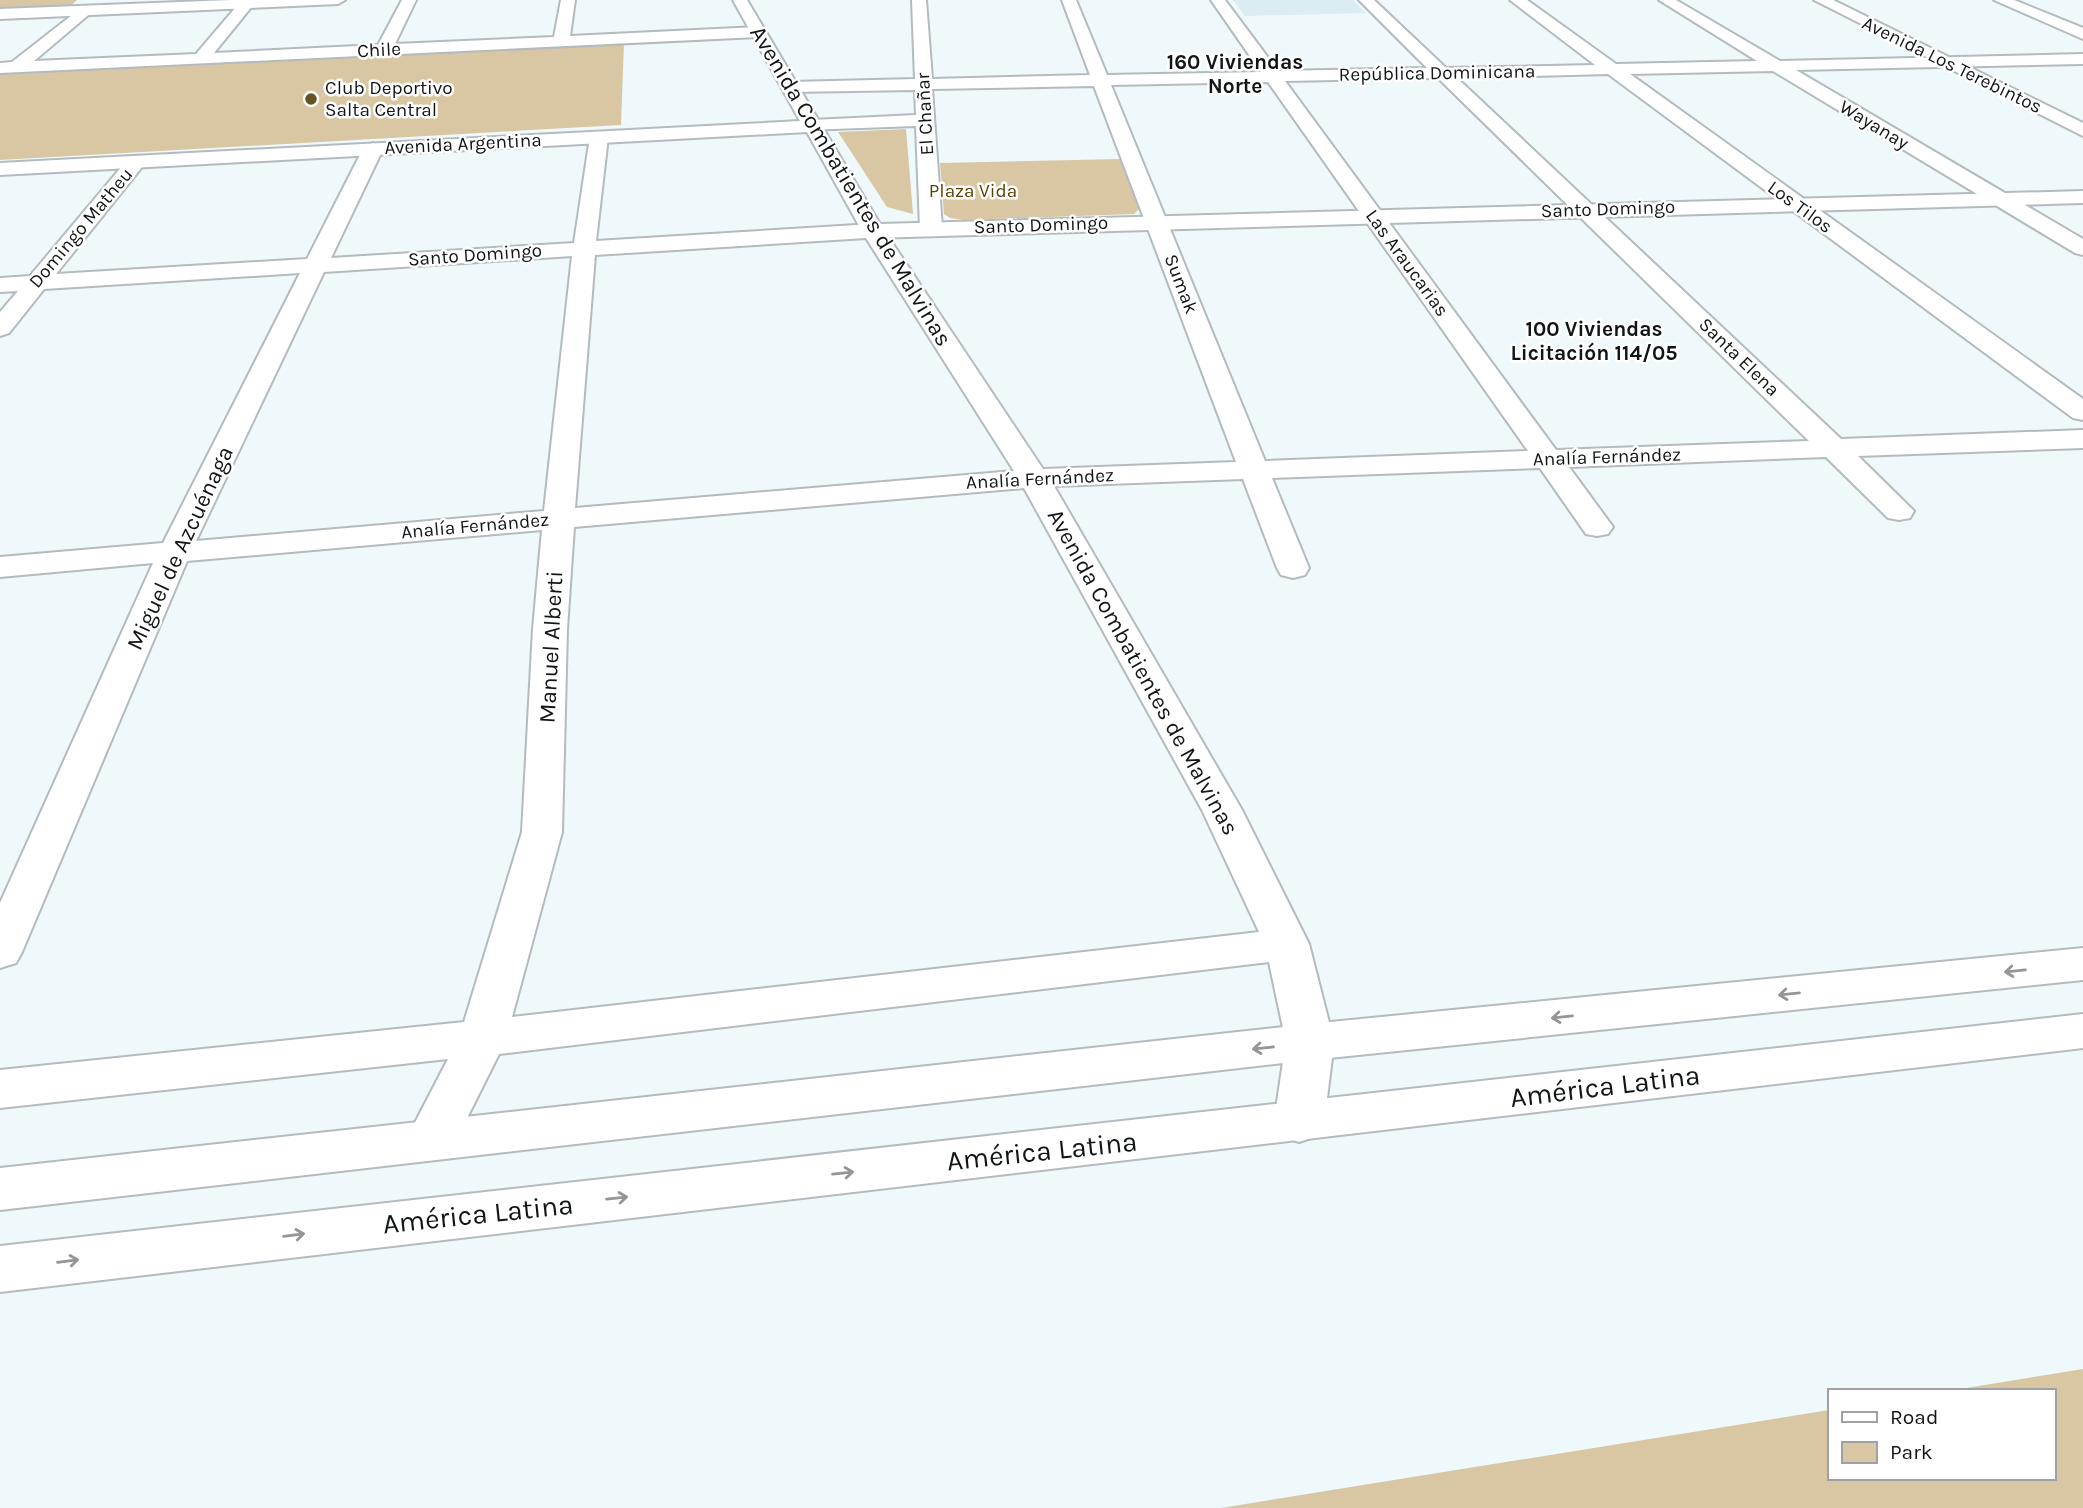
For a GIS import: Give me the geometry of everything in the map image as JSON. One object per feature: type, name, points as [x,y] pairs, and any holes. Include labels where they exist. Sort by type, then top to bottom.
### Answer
[{"type":"street","points":[[0,14],[338,0]]},
{"type":"street","points":[[384,50],[409,0]]},
{"type":"street","points":[[561,42],[568,0]]},
{"type":"street","name":"Avenida Combatientes de Malvinas","points":[[740,0],[873,231],[1034,478],[1222,810],[1287,944],[1310,1042],[1299,1122]]},
{"type":"street","name":"El Chañar","points":[[919,0],[931,228]]},
{"type":"street","name":"Sumak","points":[[1069,0],[1293,568]]},
{"type":"street","name":"Las Araucarias","points":[[1218,0],[1597,527]]},
{"type":"street","name":"Santa Elena","points":[[1366,0],[1899,511]]},
{"type":"street","name":"Los Tilos","points":[[1517,0],[2083,412]]},
{"type":"street","name":"Wayanay","points":[[1667,0],[2083,248]]},
{"type":"street","name":"Avenida Los Terebintos","points":[[1821,0],[2083,130]]},
{"type":"street","name":"Avenida Los Terebintos","points":[[1846,0],[2083,114]]},
{"type":"street","points":[[2001,0],[2083,34]]},
{"type":"street","points":[[201,58],[248,2]]},
{"type":"street","points":[[8,67],[86,10]]},
{"type":"street","name":"Chile","points":[[8,67],[758,32]]},
{"type":"street","name":"República Dominicana","points":[[791,87],[2083,59]]},
{"type":"street","name":"Avenida Argentina","points":[[0,169],[925,120]]},
{"type":"street","name":"Manuel Alberti","points":[[432,1139],[483,1038],[542,832],[550,629],[559,518],[584,248],[599,137]]},
{"type":"street","name":"Miguel de Azcuénaga","points":[[0,952],[175,551],[373,149]]},
{"type":"street","name":"Domingo Matheu","points":[[0,328],[136,162]]},
{"type":"street","name":"Santo Domingo","points":[[0,285],[931,228],[2083,197]]},
{"type":"street","name":"Analía Fernández","points":[[0,567],[1034,478],[2083,439]]},
{"type":"street","points":[[0,1089],[483,1038],[1287,944]]},
{"type":"street","points":[[0,1189],[1310,1042],[2083,964]]},
{"type":"street","name":"América Latina","points":[[0,1269],[2083,1031]]},
{"type":"shaded area","points":[[1233,0],[1353,0],[1366,13],[1245,16]]},
{"type":"green space","points":[[0,0],[77,0],[67,9],[0,11]]},
{"type":"green space","name":"Club Deportivo Salta Central","points":[[624,42],[621,125],[0,160],[0,72]]},
{"type":"green space","points":[[906,129],[913,214],[887,207],[838,132]]},
{"type":"green space","name":"Plaza Vida","points":[[1122,159],[1139,209],[1134,214],[964,220],[950,218],[944,214],[940,163]]},
{"type":"green space","points":[[2083,1369],[2083,1508],[1221,1508],[1828,1410],[1828,1480],[2055,1480],[2055,1389],[1960,1389]]},
{"type":"place","name":"Club Deportivo Salta Central","points":[[311,99]]},
{"type":"district","name":"160 Viviendas Norte","points":[[1235,74]]},
{"type":"district","name":"100 Viviendas Licitación 114/05","points":[[1594,341]]}]
